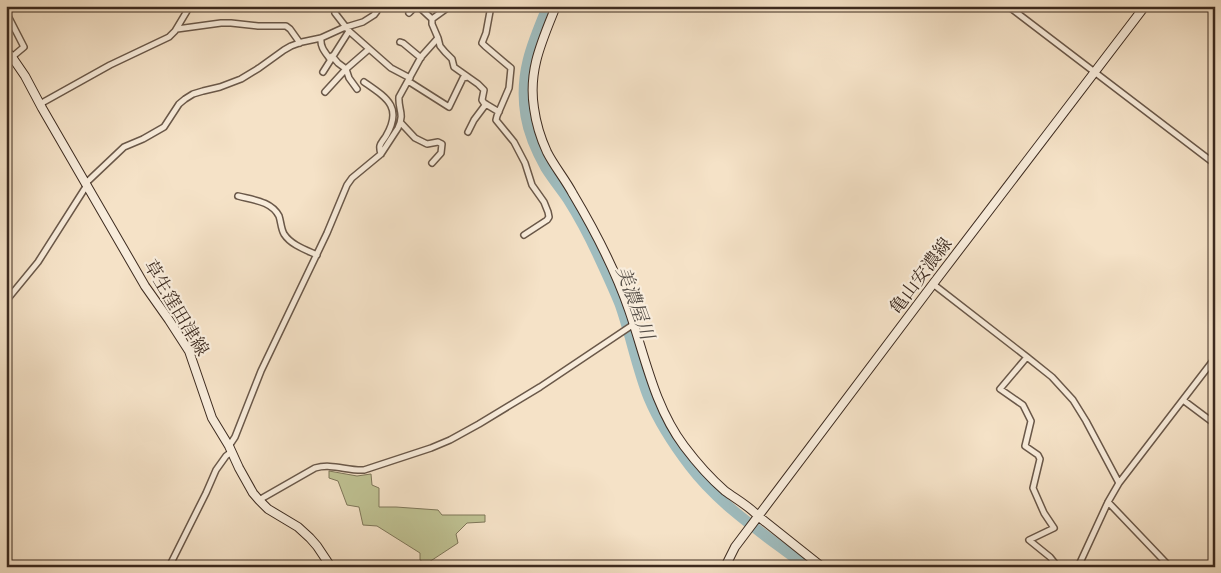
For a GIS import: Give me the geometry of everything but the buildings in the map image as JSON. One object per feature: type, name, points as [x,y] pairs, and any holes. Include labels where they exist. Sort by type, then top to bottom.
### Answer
[{"type":"main road","points":[[556,6],[538,49],[533,70],[534,108],[537,124],[547,152],[595,230],[619,282],[656,394],[671,426],[697,463],[724,490],[753,511],[757,518],[822,567]]},
{"type":"main road","name":"亀山安濃線","points":[[725,567],[735,547],[1145,6]]},
{"type":"main road","name":"草生窪田津線","points":[[9,54],[25,76],[145,286],[189,351],[212,418],[249,486],[259,500],[268,508],[298,527],[310,538],[322,552],[331,567]]},
{"type":"street","points":[[40,104],[119,61],[169,37],[177,29],[190,6]]},
{"type":"street","points":[[6,302],[38,262],[86,184],[124,147],[164,127],[185,98],[203,90],[220,87],[241,79],[284,50],[300,43],[321,38],[343,28],[348,29],[363,22],[377,11],[378,6]]},
{"type":"street","points":[[409,13],[417,6],[432,19],[440,46],[452,59],[454,67],[484,90],[482,100],[499,112]]},
{"type":"street","points":[[432,19],[450,6]]},
{"type":"street","points":[[491,6],[486,33],[482,42],[511,68],[509,88],[496,120],[514,142],[525,163],[532,185],[544,202],[549,217],[524,235]]},
{"type":"street","points":[[1008,6],[1215,164]]},
{"type":"street","points":[[6,12],[24,47],[9,54]]},
{"type":"street","points":[[335,13],[348,29],[391,68],[449,106],[463,78],[468,77]]},
{"type":"street","points":[[177,29],[221,23],[286,26],[300,43]]},
{"type":"street","points":[[323,72],[348,29]]},
{"type":"street","points":[[321,38],[320,44],[322,48],[346,69],[357,89]]},
{"type":"street","points":[[169,567],[216,470],[230,449],[261,371],[327,233],[346,185],[381,154],[401,123],[402,109],[399,97],[421,58],[438,38]]},
{"type":"street","points":[[400,42],[421,58]]},
{"type":"street","points":[[325,92],[346,69],[369,49]]},
{"type":"street","points":[[364,82],[382,94],[394,112],[393,123],[380,145],[381,154]]},
{"type":"street","points":[[468,132],[486,104]]},
{"type":"street","points":[[401,123],[415,138],[426,144],[438,142],[442,144],[441,153],[432,163]]},
{"type":"street","points":[[238,196],[268,204],[280,218],[282,232],[295,244],[316,255]]},
{"type":"street","points":[[933,284],[1052,377],[1073,400],[1119,484]]},
{"type":"street","points":[[259,500],[315,468],[332,466],[364,470],[450,440],[540,386],[632,325]]},
{"type":"street","points":[[1027,357],[1000,389],[1023,405],[1032,421],[1025,446],[1038,455],[1040,459],[1033,488],[1044,513],[1054,528],[1029,540],[1050,557],[1058,567]]},
{"type":"street","points":[[1078,567],[1108,502],[1119,484],[1215,358]]},
{"type":"street","points":[[1183,400],[1215,424]]},
{"type":"street","points":[[1108,502],[1170,567]]},
{"type":"green space","points":[[329,471],[357,476],[371,474],[372,485],[379,488],[379,507],[438,510],[442,515],[485,515],[485,522],[467,523],[456,534],[458,543],[426,564],[420,560],[420,553],[377,526],[363,525],[359,507],[347,505],[338,481],[329,478]]},
{"type":"waterway","name":"美濃屋川","points":[[548,6],[528,60],[524,86],[527,123],[543,162],[581,221],[613,287],[653,407],[673,442],[702,481],[730,508],[807,567]]}]
